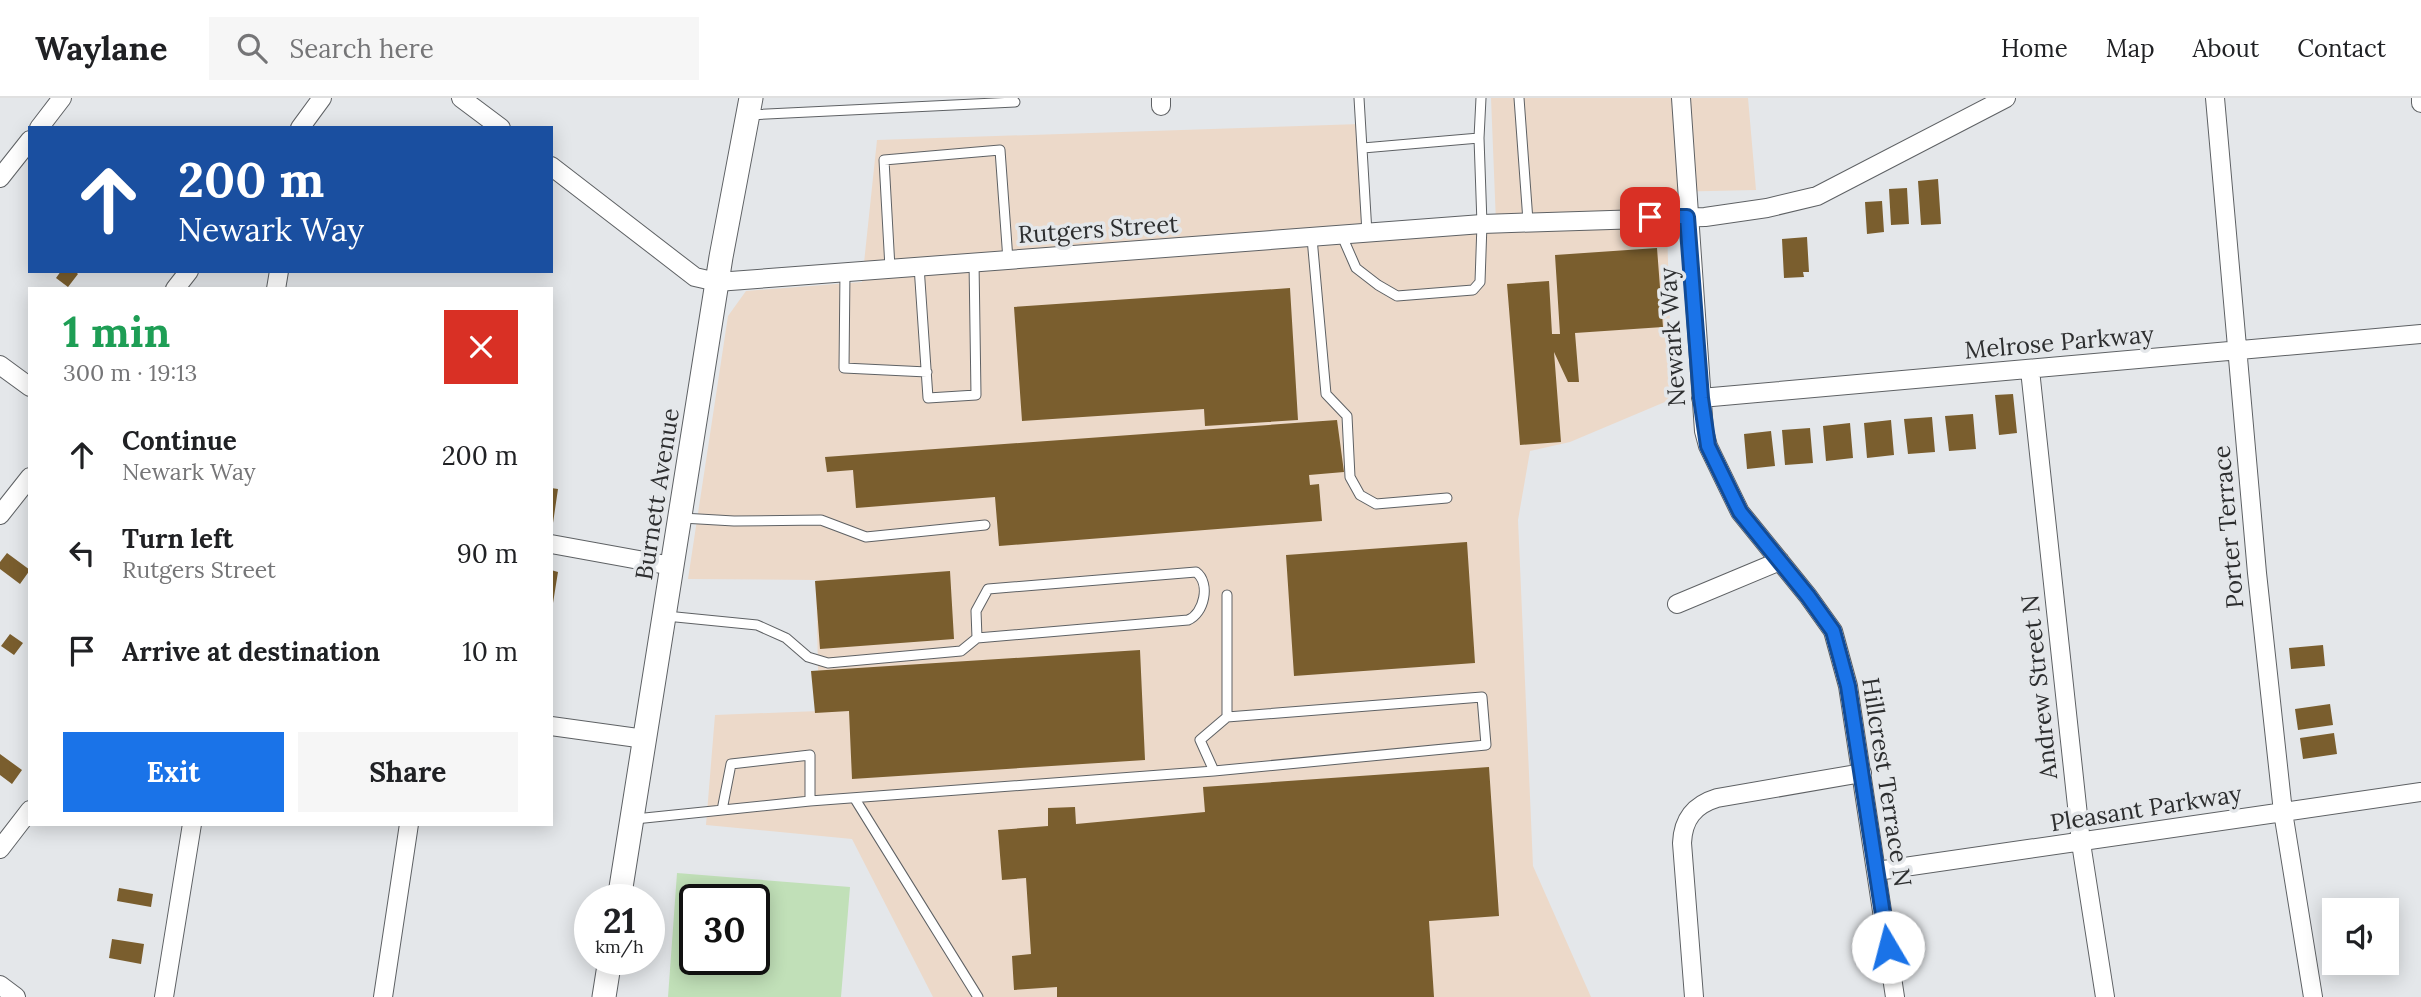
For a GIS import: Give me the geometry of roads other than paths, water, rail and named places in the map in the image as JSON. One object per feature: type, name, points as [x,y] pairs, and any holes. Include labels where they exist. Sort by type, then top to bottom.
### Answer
[{"type":"street","points":[[41,126],[62,98]]},
{"type":"street","points":[[301,126],[322,98]]},
{"type":"street","points":[[461,98],[497,126]]},
{"type":"street","name":"Newark Way","points":[[1681,98],[1701,398],[1708,446]]},
{"type":"street","name":"Rutgers Street","points":[[553,168],[695,277],[717,282],[1482,224],[1705,217],[1767,208],[1817,196],[2006,98]]},
{"type":"street","name":"Porter Terrace","points":[[2216,98],[2256,573],[2283,812],[2313,997]]},
{"type":"street","name":"Burnett Avenue","points":[[622,884],[717,282],[749,107]]},
{"type":"street","points":[[0,178],[28,143]]},
{"type":"street","points":[[177,287],[187,273]]},
{"type":"street","name":"Melrose Parkway","points":[[1701,398],[2421,334]]},
{"type":"street","points":[[0,365],[28,386]]},
{"type":"street","name":"Andrew Street N","points":[[2030,370],[2081,843],[2105,997]]},
{"type":"street","name":"Hillcrest Terrace N","points":[[1708,446],[1740,512],[1833,631],[1848,686],[1895,997]]},
{"type":"street","points":[[0,516],[28,480]]},
{"type":"street","points":[[553,544],[672,566]]},
{"type":"street","points":[[1677,604],[1780,561]]},
{"type":"street","points":[[553,726],[645,739]]},
{"type":"street","points":[[1694,997],[1682,843],[1686,820],[1704,802],[1717,798],[1862,773]]},
{"type":"street","name":"Pleasant Parkway","points":[[1877,871],[2421,792]]},
{"type":"street","points":[[0,849],[28,813]]},
{"type":"street","points":[[164,997],[192,826]]},
{"type":"street","points":[[383,997],[409,826]]},
{"type":"street","points":[[604,997],[607,975]]},
{"type":"street","points":[[0,985],[16,997]]},
{"type":"lane","points":[[1359,98],[1367,233]]},
{"type":"lane","points":[[1342,236],[1356,268],[1397,296],[1474,290],[1480,282],[1481,98]]},
{"type":"lane","points":[[1519,98],[1528,222]]},
{"type":"lane","points":[[749,107],[1015,102]]},
{"type":"lane","points":[[1363,148],[1479,138]]},
{"type":"lane","points":[[890,268],[884,160],[1000,150],[1008,260]]},
{"type":"lane","points":[[1312,238],[1326,394],[1347,416],[1350,477],[1360,495],[1376,504],[1447,498]]},
{"type":"lane","points":[[919,266],[928,398],[976,395],[974,262]]},
{"type":"lane","points":[[845,271],[844,368],[927,372]]},
{"type":"lane","points":[[680,518],[734,521],[821,520],[866,537],[985,525]]},
{"type":"lane","points":[[665,616],[757,625],[786,638],[808,657],[828,663],[961,650],[977,638],[1188,620],[1200,611],[1205,583],[1196,572],[988,589],[976,611],[977,638]]},
{"type":"lane","points":[[1227,595],[1227,717]]},
{"type":"lane","points":[[633,820],[810,801],[1214,771],[1486,745],[1482,697],[1227,717],[1200,740],[1214,771]]},
{"type":"lane","points":[[722,810],[731,764],[810,755],[810,801]]},
{"type":"lane","points":[[855,799],[978,997]]}]
